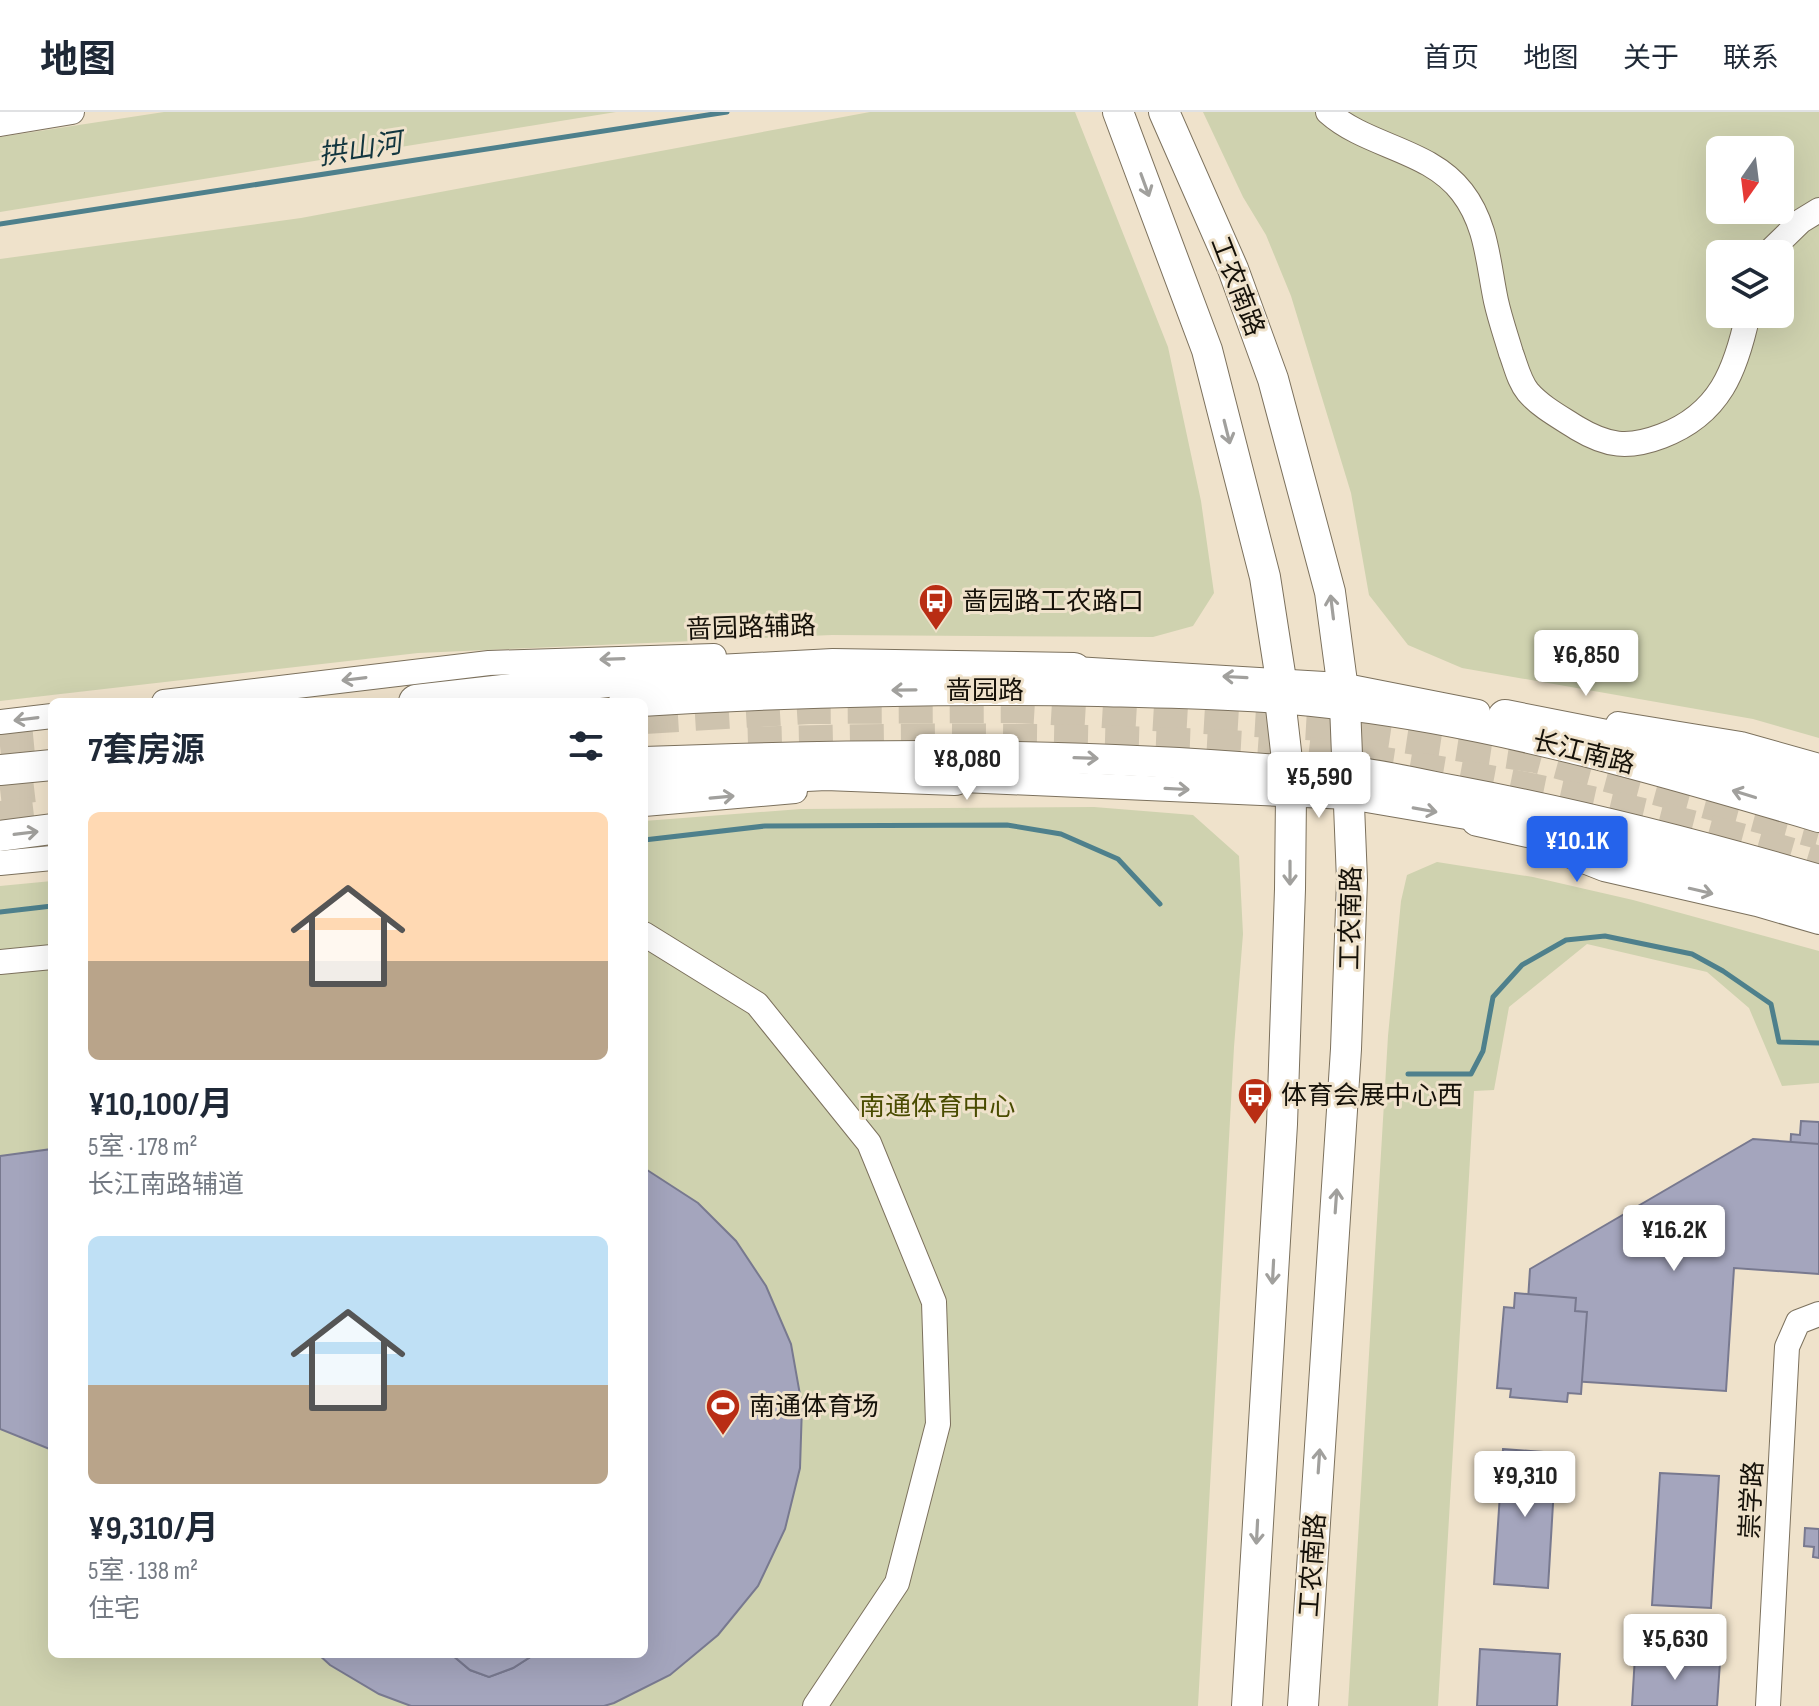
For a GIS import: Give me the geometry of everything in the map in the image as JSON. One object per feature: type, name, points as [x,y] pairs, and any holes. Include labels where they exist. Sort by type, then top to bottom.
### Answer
[{"type":"highway","points":[[451,698],[642,676],[833,666],[1074,670]]},
{"type":"highway","points":[[1505,717],[1677,751],[1819,788]]},
{"type":"highway","points":[[648,782],[826,773],[955,778]]},
{"type":"highway","points":[[1478,819],[1737,876],[1819,901]]},
{"type":"main road","name":"工农南路","points":[[1118,112],[1207,350],[1265,577],[1289,783],[1290,905],[1282,1124],[1247,1706]]},
{"type":"main road","name":"工农南路","points":[[1164,112],[1233,269],[1273,379],[1330,592],[1343,695],[1352,880],[1346,1049],[1303,1706]]},
{"type":"main road","name":"啬园路","points":[[648,701],[786,692],[980,689],[1185,693],[1280,690],[1343,695]]},
{"type":"main road","name":"长江南路","points":[[1343,695],[1545,742],[1723,788],[1819,817]]},
{"type":"main road","points":[[648,762],[798,756],[1003,755],[1165,761],[1289,783],[1349,784],[1525,804],[1759,862],[1819,880]]},
{"type":"main road","points":[[0,770],[48,765]]},
{"type":"main road","points":[[0,836],[48,830]]},
{"type":"street","points":[[0,124],[31,116],[72,112]]},
{"type":"street","points":[[1328,112],[1347,125],[1414,156],[1461,190],[1484,235],[1501,322],[1526,390],[1539,403],[1596,440],[1628,444],[1656,438],[1696,419],[1728,379],[1737,360],[1745,328]]},
{"type":"street","points":[[1781,240],[1801,221],[1819,210]]},
{"type":"street","name":"啬园路辅路","points":[[198,698],[505,662],[883,651],[1280,690]]},
{"type":"street","points":[[1343,695],[1505,717],[1627,724],[1741,744],[1819,766]]},
{"type":"street","points":[[0,722],[48,716]]},
{"type":"street","points":[[648,804],[955,778],[1289,783]]},
{"type":"street","points":[[1349,784],[1478,819],[1604,869],[1757,904],[1819,922]]},
{"type":"street","points":[[0,863],[48,858]]},
{"type":"street","points":[[648,936],[757,1004],[869,1143],[934,1302],[938,1424],[897,1583],[815,1706]]},
{"type":"street","points":[[0,962],[48,957]]},
{"type":"street","name":"崇学路","points":[[1768,1706],[1787,1347],[1798,1322],[1819,1314]]},
{"type":"green space","points":[[164,112],[616,112],[0,212],[0,137]]},
{"type":"green space","points":[[870,112],[1075,112],[1168,347],[1201,501],[1214,593],[1193,626],[1153,637],[832,635],[418,653],[0,701],[0,259],[301,218]]},
{"type":"green space","points":[[1203,112],[1819,112],[1819,738],[1753,719],[1462,668],[1408,645],[1369,595],[1351,493],[1291,296],[1266,235],[1243,197]]},
{"type":"green space","name":"南通体育中心","points":[[1094,807],[1193,815],[1239,856],[1243,934],[1234,1047],[1198,1706],[0,1706],[0,886],[48,881],[48,1658],[648,1658],[648,821],[801,809]]},
{"type":"green space","points":[[1437,862],[1533,877],[1633,900],[1819,951],[1819,1083],[1782,1086],[1749,1008],[1707,972],[1587,944],[1509,1007],[1494,1090],[1474,1091],[1438,1706],[1348,1706],[1388,1036],[1401,901],[1407,875]]},
{"type":"building","points":[[1801,1121],[1819,1122],[1819,1204],[1798,1203],[1798,1192],[1788,1192],[1791,1134],[1800,1135]]},
{"type":"building","points":[[1753,1139],[1819,1144],[1819,1274],[1734,1268],[1726,1391],[1523,1378],[1530,1269]]},
{"type":"building","points":[[48,1150],[48,1448],[0,1429],[0,1156]]},
{"type":"building","name":"南通体育场","points":[[648,1171],[698,1203],[736,1241],[766,1286],[791,1344],[802,1406],[800,1468],[785,1529],[758,1586],[718,1635],[670,1675],[604,1706],[411,1706],[379,1694],[322,1658],[456,1658],[470,1670],[489,1677],[529,1658],[648,1658]]},
{"type":"building","points":[[1515,1293],[1576,1298],[1575,1311],[1587,1312],[1581,1394],[1568,1393],[1567,1402],[1510,1397],[1511,1389],[1497,1388],[1504,1307],[1514,1308]]},
{"type":"building","points":[[1503,1449],[1556,1453],[1548,1588],[1494,1584]]},
{"type":"building","points":[[1660,1473],[1719,1476],[1711,1608],[1652,1605]]},
{"type":"building","points":[[1805,1528],[1819,1529],[1819,1558],[1813,1557],[1814,1547],[1804,1546]]},
{"type":"building","points":[[1480,1649],[1560,1654],[1557,1706],[1477,1706]]},
{"type":"building","points":[[1635,1656],[1720,1662],[1717,1706],[1632,1706]]},
{"type":"building","points":[[456,1658],[529,1658],[489,1677],[470,1670]]},
{"type":"waterway","name":"拱山河","points":[[0,224],[727,112]]},
{"type":"waterway","points":[[648,840],[765,826],[1007,825],[1061,834],[1118,859],[1160,904]]},
{"type":"waterway","points":[[0,912],[48,906]]},
{"type":"waterway","points":[[1408,1074],[1471,1074],[1483,1051],[1493,997],[1522,965],[1566,940],[1605,936],[1692,954],[1771,1004],[1779,1042],[1819,1043]]},
{"type":"tunnel","points":[[648,717],[808,707],[1016,706],[1323,724],[1536,756],[1819,832]]},
{"type":"tunnel","points":[[0,746],[48,741]]},
{"type":"tunnel","points":[[748,744],[1030,741],[1203,746],[1309,754],[1458,776],[1579,800],[1700,829],[1819,863]]},
{"type":"tunnel","points":[[0,789],[48,783]]},
{"type":"tunnel","points":[[0,818],[48,812]]},
{"type":"tunnel","points":[[0,852],[48,846]]},
{"type":"place","name":"啬园路工农路口","points":[[936,632]]},
{"type":"place","name":"体育会展中心西","points":[[1255,1126]]},
{"type":"place","name":"南通体育场","points":[[723,1437]]}]
